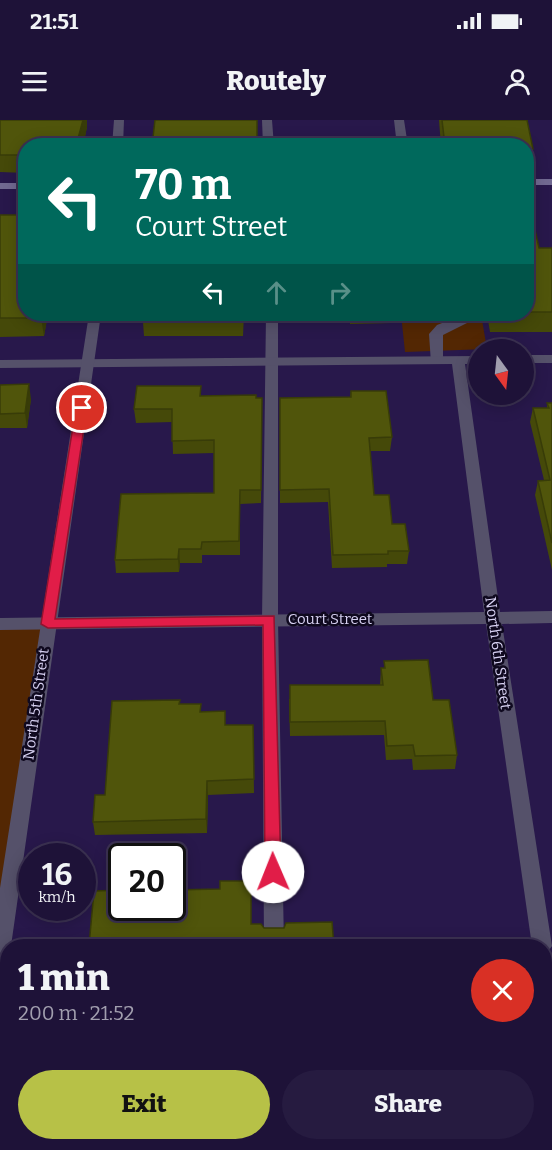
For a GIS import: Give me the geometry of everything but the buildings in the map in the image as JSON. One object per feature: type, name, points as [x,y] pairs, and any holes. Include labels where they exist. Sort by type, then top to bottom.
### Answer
[{"type":"main road","points":[[534,182],[552,182]]},
{"type":"main road","points":[[0,186],[18,186]]},
{"type":"street","points":[[118,138],[119,120]]},
{"type":"street","points":[[267,120],[268,138]]},
{"type":"street","points":[[399,120],[402,138]]},
{"type":"street","name":"North 5th Street","points":[[2,939],[94,321]]},
{"type":"street","points":[[272,321],[270,620],[274,939]]},
{"type":"street","points":[[436,360],[436,334],[442,328],[462,321]]},
{"type":"street","points":[[534,359],[552,359]]},
{"type":"street","name":"North 6th Street","points":[[458,360],[493,618],[541,939]]},
{"type":"street","points":[[0,364],[468,360]]},
{"type":"street","name":"Court Street","points":[[0,624],[552,617]]},
{"type":"shaded area","points":[[402,321],[482,321],[485,339],[468,339],[468,350],[405,352]]},
{"type":"shaded area","points":[[0,624],[48,624],[2,939],[0,939]]},
{"type":"route","points":[[82,408],[48,624],[270,620],[273,872]]}]
